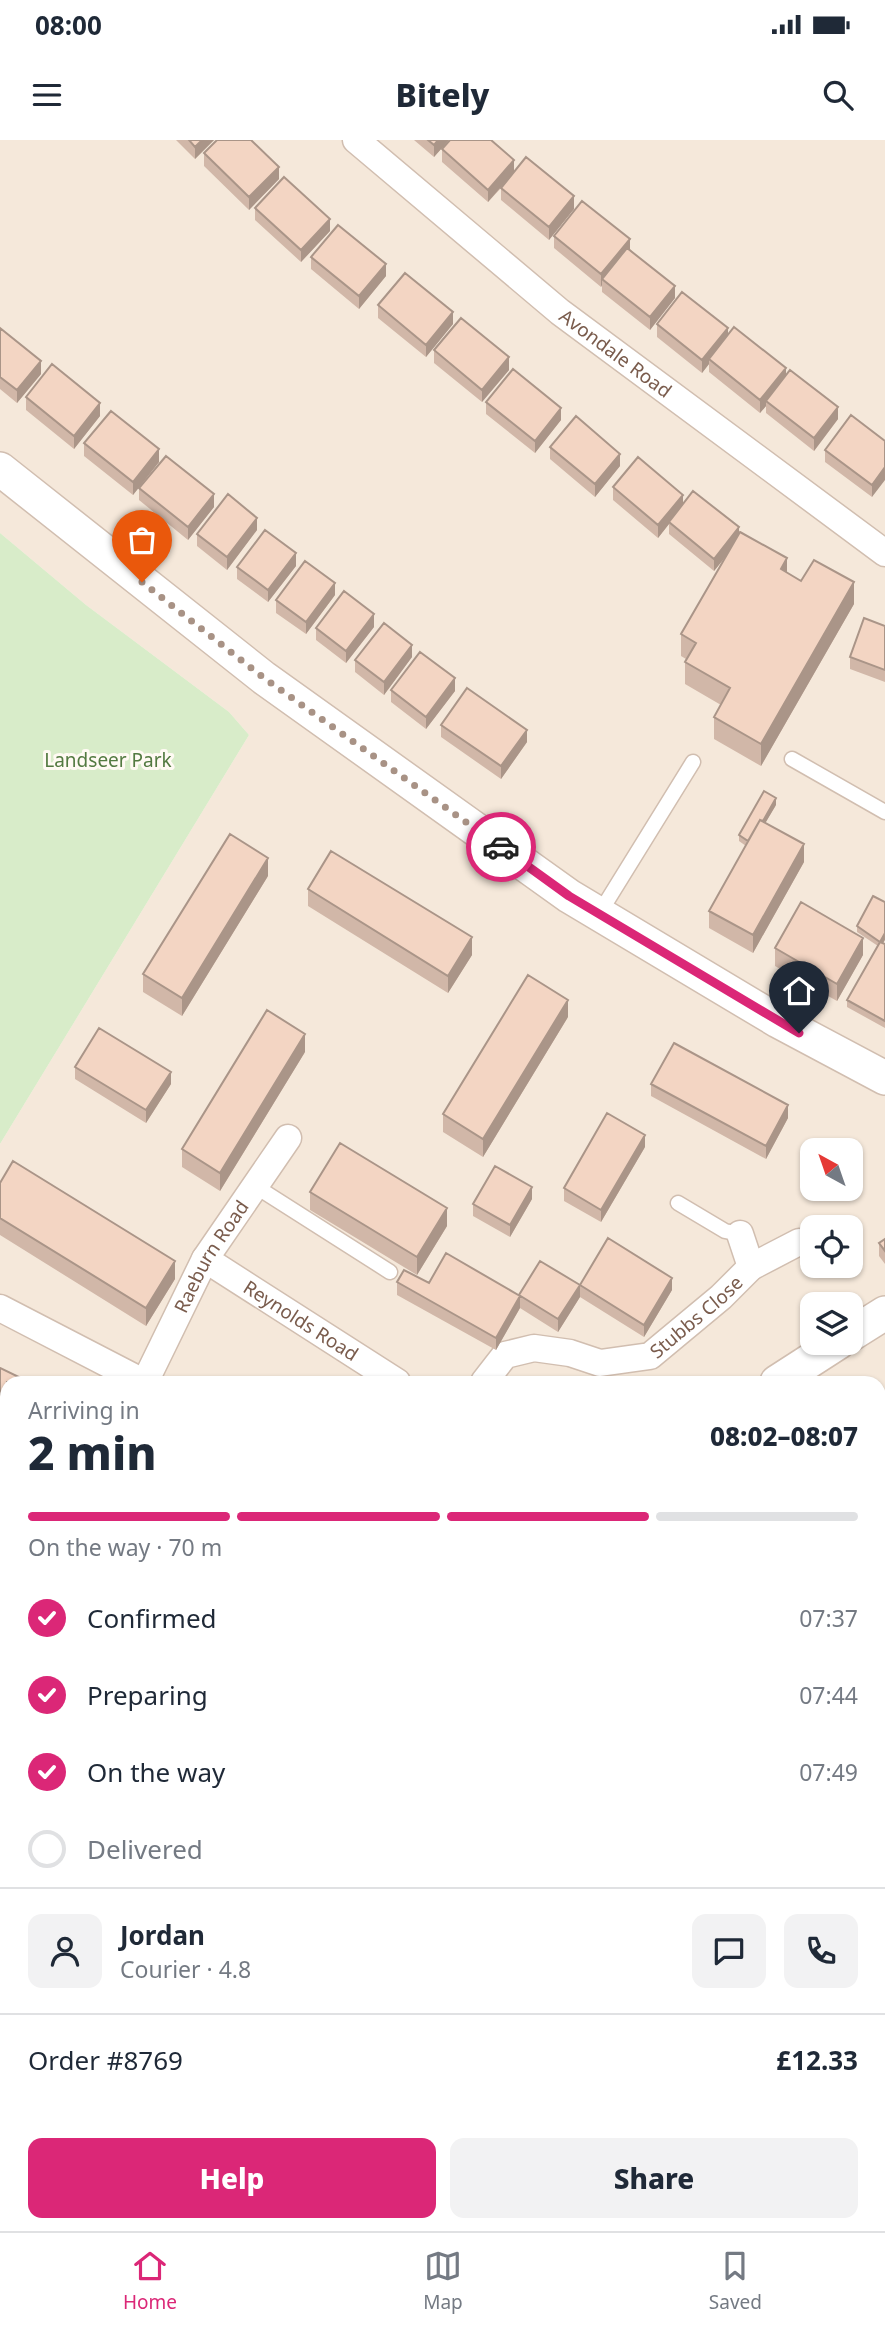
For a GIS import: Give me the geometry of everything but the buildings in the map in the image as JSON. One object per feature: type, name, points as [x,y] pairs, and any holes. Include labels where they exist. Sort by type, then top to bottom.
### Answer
[{"type":"street","name":"Avondale Road","points":[[356,140],[561,313],[885,553]]},
{"type":"street","points":[[0,469],[264,678],[569,896],[778,1021],[885,1078]]},
{"type":"street","name":"Raeburn Road","points":[[147,1376],[205,1259],[288,1138]]},
{"type":"street","name":"Stubbs Close","points":[[740,1234],[751,1266]]},
{"type":"street","name":"Stubbs Close","points":[[489,1376],[505,1355],[534,1348],[570,1353],[600,1363],[650,1356],[721,1297],[751,1266],[799,1242]]},
{"type":"street","name":"Reynolds Road","points":[[205,1259],[388,1376]]},
{"type":"street","points":[[0,1307],[132,1376]]},
{"type":"street","points":[[863,1327],[885,1313]]},
{"type":"street","points":[[786,1376],[819,1355]]},
{"type":"lane","points":[[792,759],[885,812]]},
{"type":"lane","points":[[599,914],[693,762]]},
{"type":"lane","points":[[255,1186],[390,1272]]},
{"type":"lane","points":[[678,1203],[725,1231],[740,1234]]},
{"type":"shaded area","points":[[0,140],[885,140],[885,1376],[0,1376],[0,1144],[249,735],[229,712],[86,605],[0,533]]},
{"type":"green space","name":"Landseer Park","points":[[0,533],[86,605],[229,712],[249,735],[0,1144]]},
{"type":"way so far","points":[[142,582],[264,678],[501,847]]},
{"type":"route","points":[[501,847],[569,896],[799,1033]]}]
